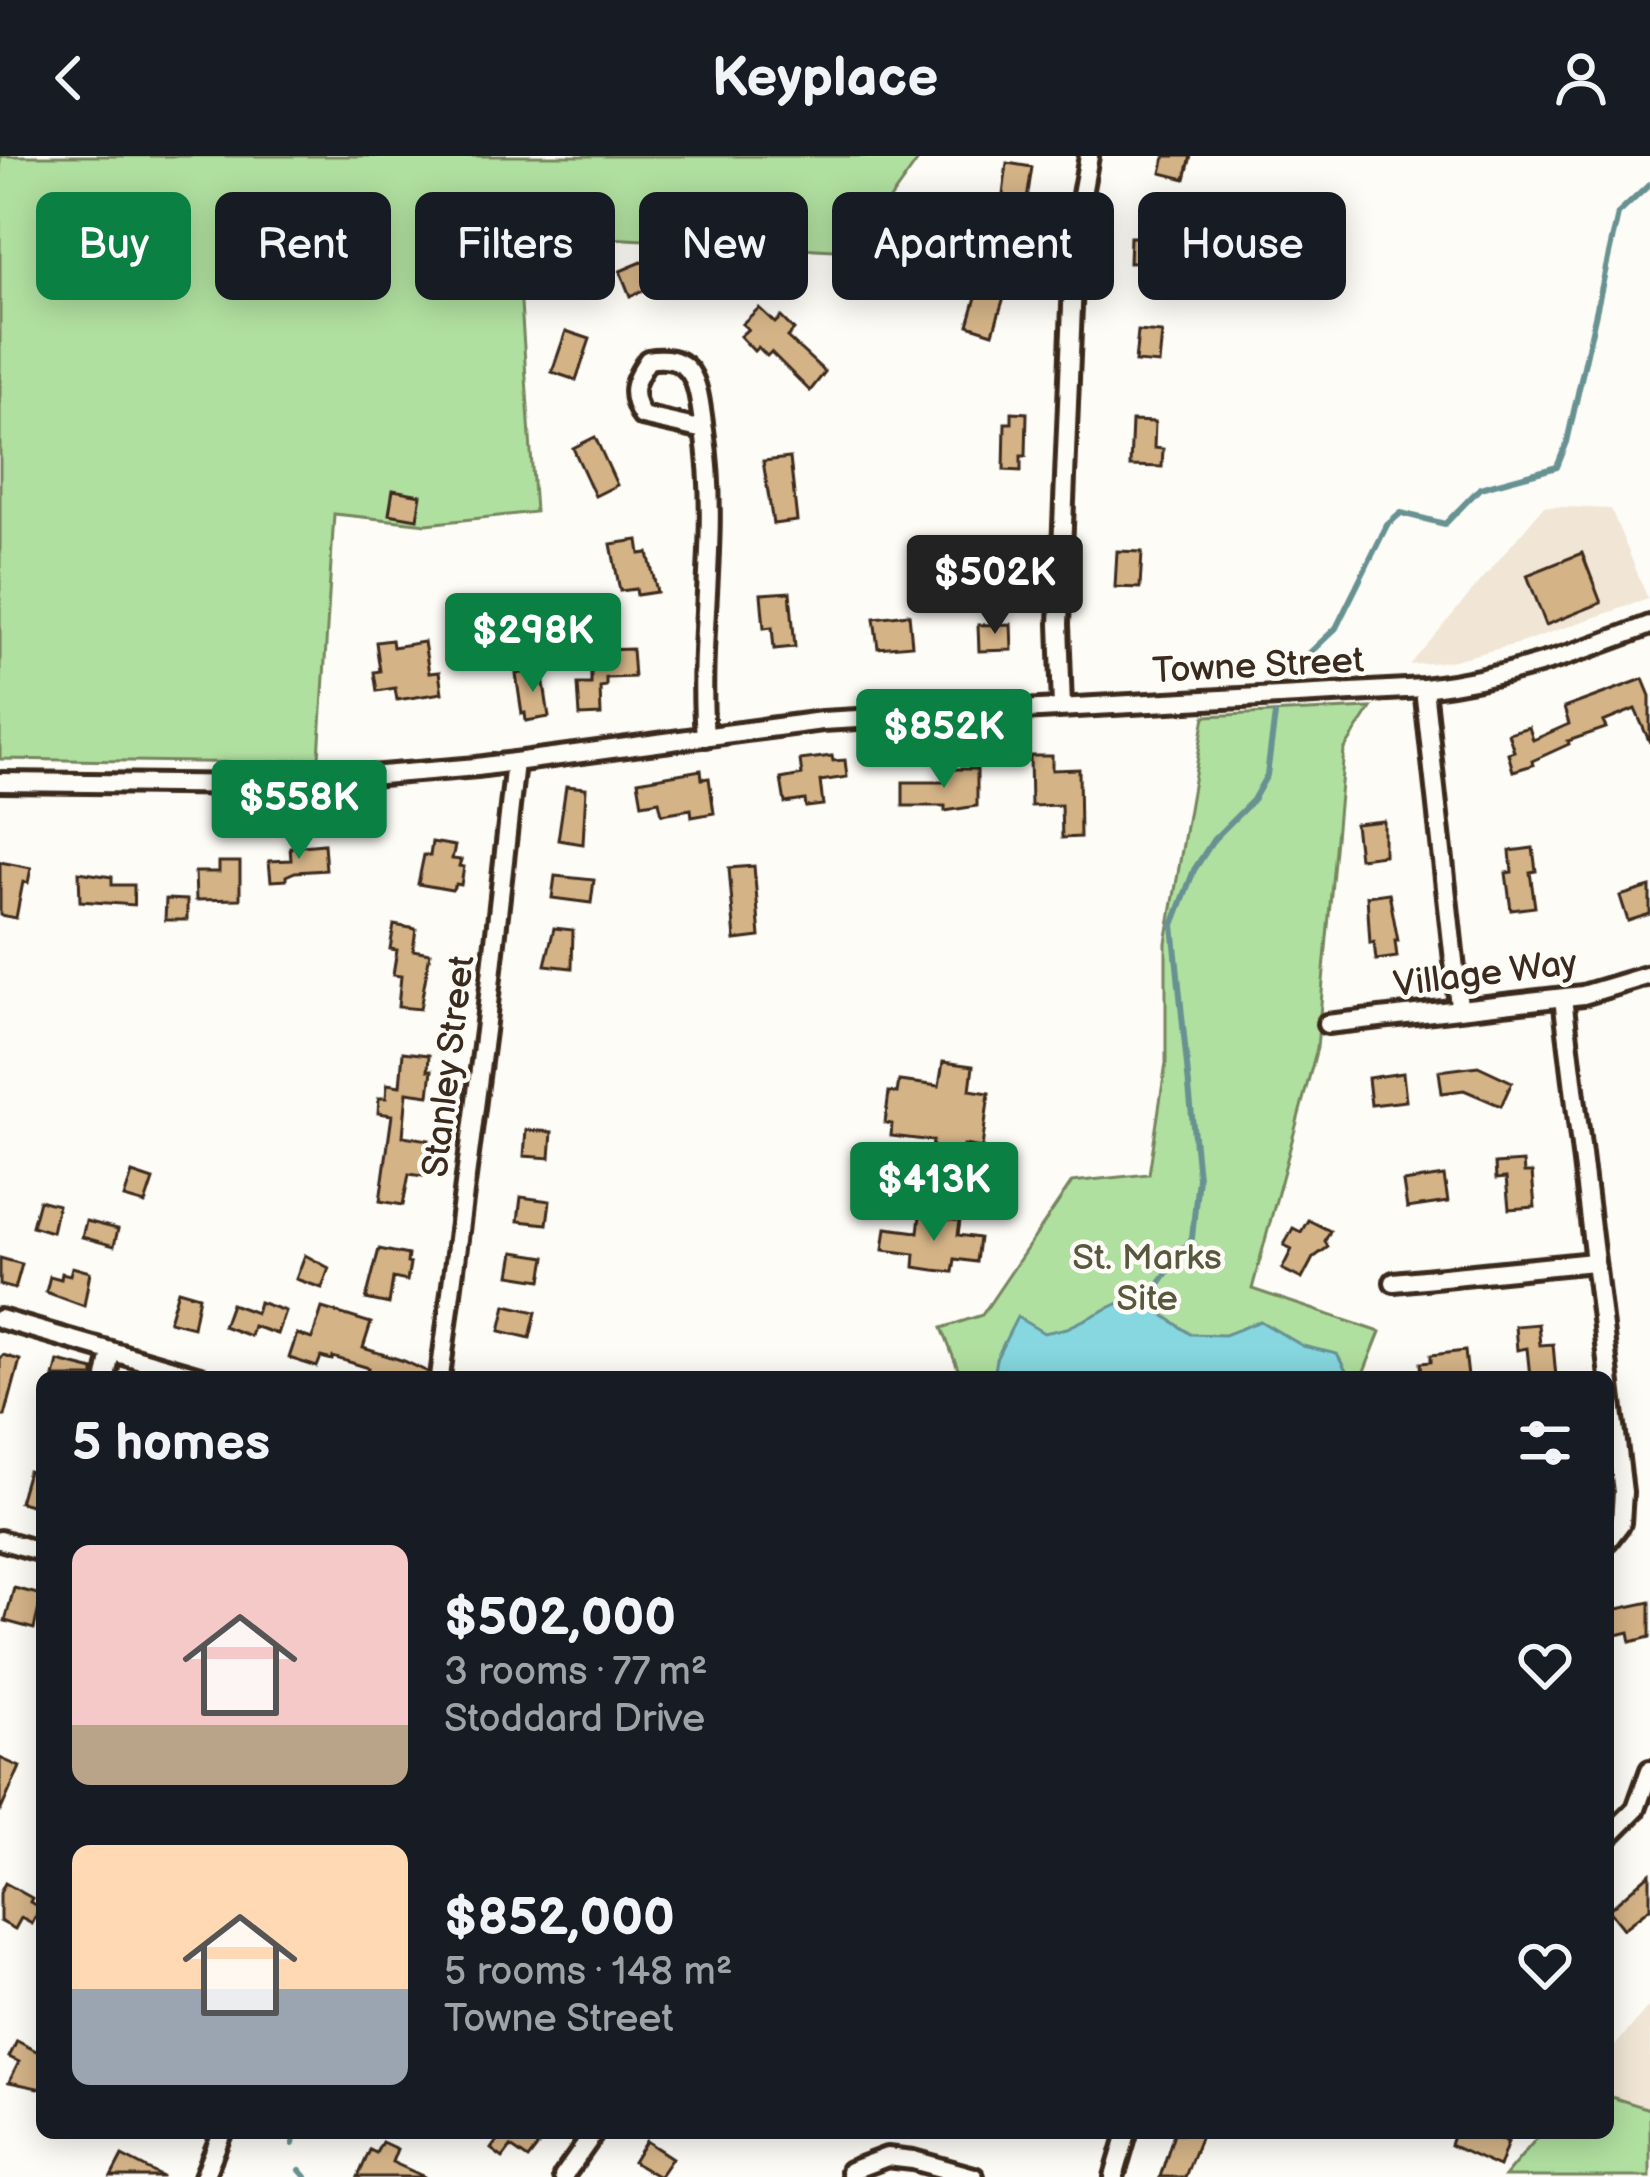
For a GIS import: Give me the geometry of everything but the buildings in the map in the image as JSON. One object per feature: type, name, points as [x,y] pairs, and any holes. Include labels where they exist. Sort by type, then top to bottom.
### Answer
[{"type":"street","points":[[1062,707],[1059,624],[1075,233],[1089,156]]},
{"type":"street","points":[[704,430],[643,416],[632,399],[634,381],[648,360],[662,357],[680,362],[696,380],[704,430],[711,475],[712,549],[701,687],[705,736]]},
{"type":"street","name":"Towne Street","points":[[0,782],[262,785],[515,762],[822,721],[1424,688],[1500,676],[1650,626]]},
{"type":"street","points":[[1424,688],[1459,1006]]},
{"type":"street","name":"Stanley Street","points":[[441,1371],[515,762]]},
{"type":"street","name":"Village Way","points":[[1328,1024],[1563,998],[1650,975]]},
{"type":"street","points":[[1563,998],[1607,1371]]},
{"type":"street","points":[[1394,1282],[1593,1262]]},
{"type":"street","points":[[0,1319],[179,1371]]},
{"type":"street","points":[[107,1371],[111,1352]]},
{"type":"street","points":[[1614,1423],[1623,1492],[1621,1523],[1614,1532]]},
{"type":"street","points":[[0,1540],[36,1550]]},
{"type":"street","points":[[1614,1831],[1636,1809],[1650,1770]]},
{"type":"street","points":[[204,2177],[220,2139]]},
{"type":"street","points":[[563,2177],[590,2139]]},
{"type":"street","points":[[1114,2177],[1125,2139]]},
{"type":"street","points":[[850,2170],[887,2157],[974,2177]]},
{"type":"shaded area","points":[[1544,506],[1611,509],[1648,599],[1517,644],[1450,661],[1410,665]]},
{"type":"shaded area","points":[[1650,2005],[1650,2109],[1614,2099],[1614,2047]]},
{"type":"green space","points":[[0,156],[921,156],[895,192],[832,192],[832,250],[808,249],[808,192],[639,192],[639,240],[615,238],[615,192],[415,192],[415,300],[521,300],[535,512],[427,524],[334,514],[319,758],[261,763],[0,759]]},
{"type":"green space","name":"St. Marks Site","points":[[1371,708],[1344,750],[1317,1048],[1252,1289],[1380,1332],[1364,1371],[959,1371],[942,1328],[982,1315],[1072,1182],[1149,1174],[1166,1063],[1166,943],[1205,716]]},
{"type":"green space","points":[[1614,2098],[1650,2109],[1650,2177],[1504,2177],[1536,2139],[1614,2139]]},
{"type":"water","points":[[1119,1303],[1154,1308],[1190,1334],[1225,1335],[1260,1321],[1303,1346],[1337,1354],[1346,1371],[994,1371],[1017,1317],[1044,1333],[1067,1328]]},
{"type":"waterway","points":[[1296,666],[1336,628],[1387,525],[1401,513],[1445,524],[1480,488],[1557,467],[1567,442],[1618,214],[1650,184]]},
{"type":"waterway","points":[[1139,1311],[1192,1238],[1198,1177],[1173,925],[1194,870],[1214,839],[1253,800],[1267,775],[1275,715]]},
{"type":"waterway","points":[[293,2144],[294,2139]]},
{"type":"waterway","points":[[300,2170],[306,2177]]}]
